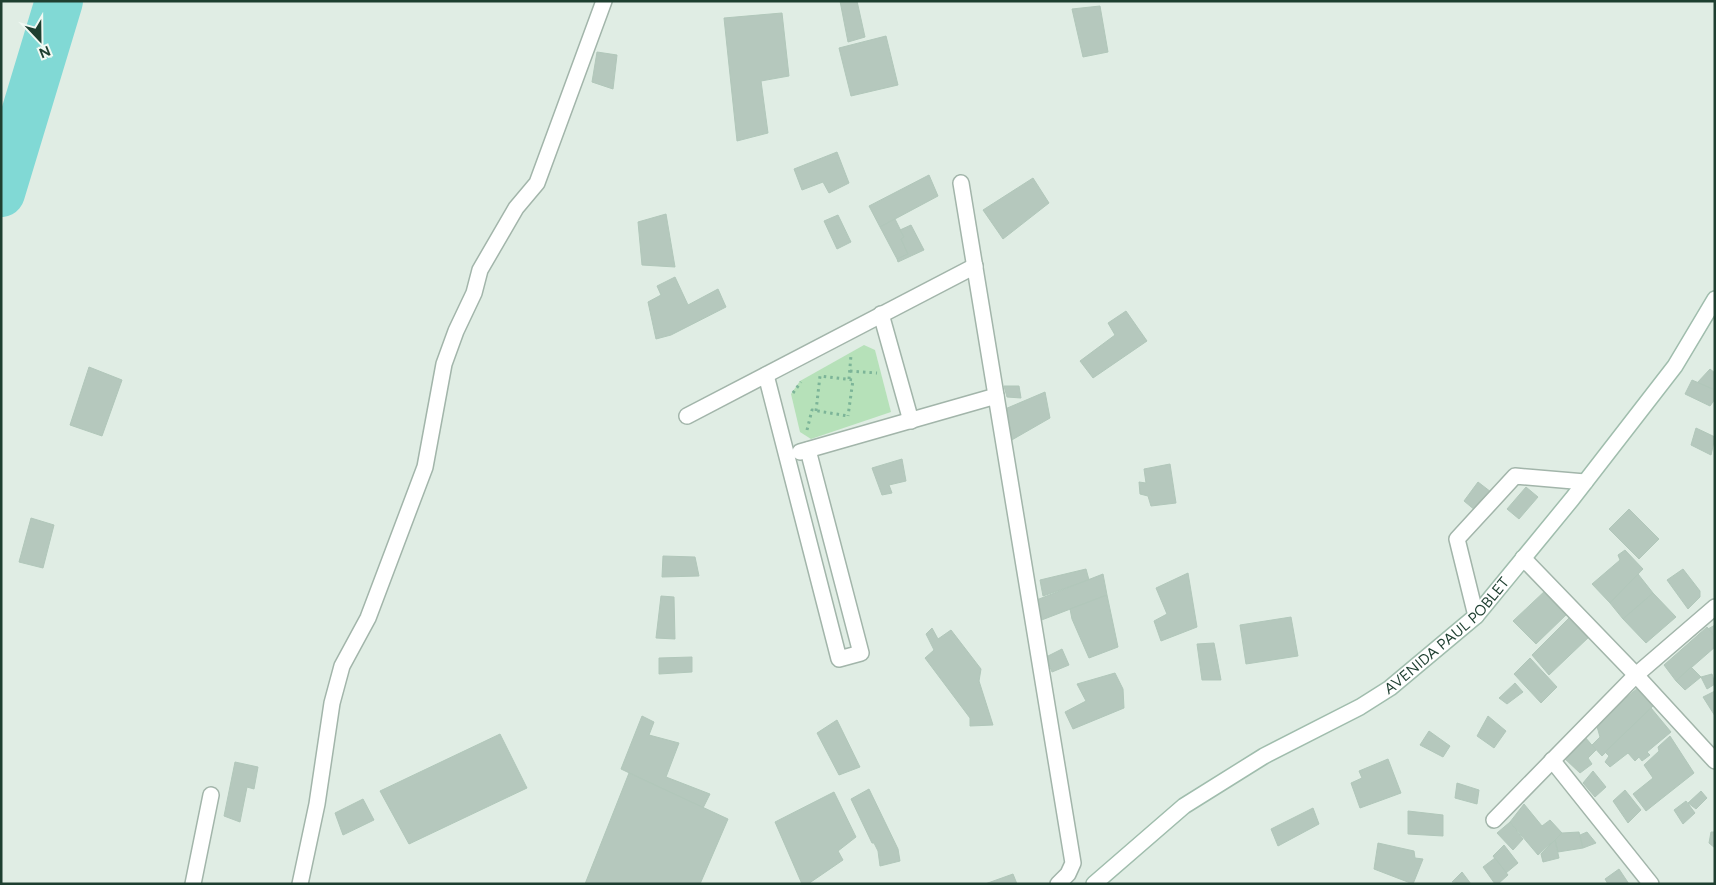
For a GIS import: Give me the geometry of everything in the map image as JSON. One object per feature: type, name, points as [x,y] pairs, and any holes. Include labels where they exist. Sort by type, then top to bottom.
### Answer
[{"type":"street","points":[[300,884],[317,804],[332,703],[340,675],[368,618],[425,466],[444,364],[456,331],[474,293],[480,270],[516,208],[537,183],[604,1]]},
{"type":"street","points":[[961,183],[1073,863],[1068,874],[1058,884]]},
{"type":"street","points":[[687,416],[975,266]]},
{"type":"street","name":"AVENIDA PAUL POBLET","points":[[1094,884],[1184,806],[1264,756],[1360,707],[1390,688],[1476,616],[1585,482],[1675,366],[1715,299]]},
{"type":"street","points":[[881,314],[911,421]]},
{"type":"street","points":[[766,375],[839,659],[861,653],[808,450]]},
{"type":"street","points":[[787,456],[996,396]]},
{"type":"street","points":[[1476,616],[1458,539],[1515,476],[1585,482]]},
{"type":"street","points":[[1523,558],[1636,675],[1715,761]]},
{"type":"street","points":[[1494,820],[1636,675],[1715,607]]},
{"type":"street","points":[[1552,760],[1651,884]]},
{"type":"street","points":[[193,884],[211,795]]},
{"type":"path","points":[[843,358],[858,350]]},
{"type":"path","points":[[849,379],[851,353]]},
{"type":"path","points":[[850,371],[880,373],[878,366]]},
{"type":"path","points":[[816,411],[820,376],[849,379],[853,380],[848,416]]},
{"type":"path","points":[[792,394],[800,382],[809,377]]},
{"type":"path","points":[[802,432],[806,434],[812,410],[857,418]]},
{"type":"green space","points":[[864,345],[875,350],[891,412],[811,439],[800,432],[791,394],[800,381]]},
{"type":"building","points":[[840,1],[857,1],[865,37],[848,42]]},
{"type":"building","points":[[1100,6],[1108,52],[1083,57],[1072,9]]},
{"type":"building","points":[[782,13],[789,76],[761,81],[768,133],[737,141],[724,18]]},
{"type":"building","points":[[886,36],[898,85],[851,96],[839,48]]},
{"type":"building","points":[[597,52],[617,55],[613,89],[592,82]]},
{"type":"building","points":[[837,152],[849,183],[829,193],[823,182],[802,190],[794,169]]},
{"type":"building","points":[[929,175],[938,196],[880,227],[869,206]]},
{"type":"building","points":[[1033,178],[1049,203],[1003,239],[983,210]]},
{"type":"building","points":[[666,214],[675,267],[642,265],[638,222]]},
{"type":"building","points":[[838,215],[851,242],[837,249],[824,221]]},
{"type":"building","points":[[895,219],[904,237],[901,239],[908,254],[897,259],[880,227]]},
{"type":"building","points":[[911,225],[924,250],[898,262],[897,259],[908,254],[901,239],[904,237],[900,230]]},
{"type":"building","points":[[675,277],[688,305],[718,289],[726,307],[671,335],[656,339],[648,302],[661,295],[657,286]]},
{"type":"building","points":[[1126,311],[1147,341],[1093,378],[1080,361],[1115,335],[1108,323]]},
{"type":"building","points":[[89,367],[122,380],[102,436],[70,425]]},
{"type":"building","points":[[1710,369],[1715,373],[1715,390],[1697,383]]},
{"type":"building","points":[[1692,380],[1715,390],[1715,399],[1710,406],[1685,394]]},
{"type":"building","points":[[1004,386],[1019,386],[1021,398],[1007,397]]},
{"type":"building","points":[[1045,392],[1050,418],[1010,441],[1005,409]]},
{"type":"building","points":[[1696,428],[1715,437],[1711,455],[1691,445]]},
{"type":"building","points":[[902,459],[906,481],[889,485],[892,493],[882,495],[872,468]]},
{"type":"building","points":[[1170,464],[1176,503],[1151,506],[1148,496],[1140,494],[1139,482],[1146,483],[1144,469]]},
{"type":"building","points":[[1478,482],[1491,492],[1476,511],[1464,501]]},
{"type":"building","points":[[1526,487],[1538,497],[1519,519],[1507,509]]},
{"type":"building","points":[[1629,509],[1659,539],[1639,559],[1609,529]]},
{"type":"building","points":[[31,518],[54,525],[43,568],[19,562]]},
{"type":"building","points":[[1625,550],[1643,569],[1610,603],[1592,584],[1620,560],[1618,555]]},
{"type":"building","points":[[663,556],[695,557],[699,576],[662,577]]},
{"type":"building","points":[[1086,569],[1089,580],[1043,596],[1040,580]]},
{"type":"building","points":[[1683,569],[1700,591],[1700,597],[1688,609],[1667,580]]},
{"type":"building","points":[[1188,573],[1197,627],[1161,641],[1154,621],[1167,614],[1156,588]]},
{"type":"building","points":[[1103,574],[1107,595],[1039,621],[1034,601]]},
{"type":"building","points":[[1638,574],[1653,593],[1623,619],[1610,603]]},
{"type":"building","points":[[1547,589],[1568,613],[1536,644],[1513,621]]},
{"type":"building","points":[[1653,593],[1676,617],[1646,643],[1623,619]]},
{"type":"building","points":[[1107,595],[1118,647],[1089,658],[1072,619],[1070,609]]},
{"type":"building","points":[[661,596],[674,597],[675,639],[656,638]]},
{"type":"building","points":[[1291,617],[1298,656],[1246,664],[1240,625]]},
{"type":"building","points":[[1570,617],[1590,636],[1549,675],[1532,655]]},
{"type":"building","points":[[1715,625],[1715,637],[1708,629]]},
{"type":"building","points":[[1707,627],[1715,637],[1715,647],[1676,681],[1664,665]]},
{"type":"building","points":[[932,628],[938,639],[951,630],[981,669],[979,681],[993,725],[970,726],[970,718],[925,658],[934,650],[926,634]]},
{"type":"building","points":[[1214,643],[1221,680],[1202,680],[1197,644]]},
{"type":"building","points":[[1062,649],[1069,665],[1052,672],[1046,657]]},
{"type":"building","points":[[692,657],[692,672],[659,674],[659,658]]},
{"type":"building","points":[[1530,658],[1557,687],[1541,703],[1514,674]]},
{"type":"building","points":[[1691,667],[1701,677],[1685,690],[1676,681]]},
{"type":"building","points":[[1115,673],[1123,689],[1124,708],[1073,729],[1065,712],[1086,701],[1077,684]]},
{"type":"building","points":[[1712,674],[1715,684],[1707,689],[1701,677]]},
{"type":"building","points":[[1515,683],[1523,692],[1507,704],[1499,698]]},
{"type":"building","points":[[1639,687],[1655,704],[1602,756],[1592,745],[1600,737],[1596,723]]},
{"type":"building","points":[[1715,691],[1715,716],[1703,697]]},
{"type":"building","points":[[1651,708],[1671,732],[1647,752],[1650,755],[1642,761],[1639,757],[1635,761],[1628,753],[1610,767],[1605,762],[1609,756],[1605,752]]},
{"type":"building","points":[[642,716],[654,722],[649,735],[679,743],[666,777],[710,794],[703,808],[621,769]]},
{"type":"building","points":[[1488,716],[1506,731],[1494,748],[1477,736]]},
{"type":"building","points":[[837,720],[860,767],[839,775],[817,733]]},
{"type":"building","points":[[1429,731],[1450,746],[1443,757],[1420,745]]},
{"type":"building","points":[[500,734],[527,788],[409,844],[380,791]]},
{"type":"building","points":[[1670,736],[1694,773],[1646,811],[1633,794],[1653,778],[1644,765],[1659,751],[1658,747]]},
{"type":"building","points":[[1585,737],[1596,750],[1588,758],[1592,764],[1580,773],[1564,758]]},
{"type":"building","points":[[1388,759],[1401,793],[1360,808],[1351,783],[1362,778],[1359,771]]},
{"type":"building","points":[[235,762],[258,767],[254,789],[247,787],[240,822],[224,816]]},
{"type":"building","points":[[1593,771],[1606,787],[1595,797],[1583,783]]},
{"type":"building","points":[[629,773],[728,819],[700,884],[585,884]]},
{"type":"building","points":[[1457,783],[1479,790],[1477,804],[1455,798]]},
{"type":"building","points":[[869,789],[898,849],[900,861],[880,866],[878,851],[874,843],[872,843],[851,799]]},
{"type":"building","points":[[1625,790],[1641,810],[1628,823],[1613,801]]},
{"type":"building","points":[[1701,791],[1707,798],[1696,809],[1688,803]]},
{"type":"building","points":[[834,792],[856,837],[838,851],[843,860],[808,884],[802,884],[775,822]]},
{"type":"building","points":[[363,799],[374,820],[343,835],[335,813]]},
{"type":"building","points":[[1686,801],[1695,813],[1683,824],[1674,810]]},
{"type":"building","points":[[1524,804],[1542,826],[1550,820],[1562,833],[1538,855],[1510,822]]},
{"type":"building","points":[[1313,808],[1319,824],[1278,846],[1271,829]]},
{"type":"building","points":[[1408,811],[1443,815],[1443,836],[1408,834]]},
{"type":"building","points":[[1510,822],[1523,839],[1513,850],[1497,833]]},
{"type":"building","points":[[1579,832],[1583,848],[1558,852],[1555,840],[1562,833]]},
{"type":"building","points":[[1587,832],[1596,843],[1583,848],[1580,835]]},
{"type":"building","points":[[1711,832],[1715,832],[1715,848],[1709,843]]},
{"type":"building","points":[[1555,840],[1559,858],[1543,862],[1541,854]]},
{"type":"building","points":[[1378,843],[1414,851],[1415,858],[1423,859],[1413,884],[1374,869]]},
{"type":"building","points":[[1504,845],[1518,863],[1506,873],[1493,856]]},
{"type":"building","points":[[1495,858],[1508,875],[1498,884],[1495,884],[1483,867]]},
{"type":"building","points":[[1619,869],[1629,884],[1608,884],[1605,879]]},
{"type":"building","points":[[1462,872],[1471,884],[1452,882]]},
{"type":"building","points":[[1013,874],[1017,884],[985,884]]},
{"type":"waterway","points":[[1,193],[59,1]]}]
